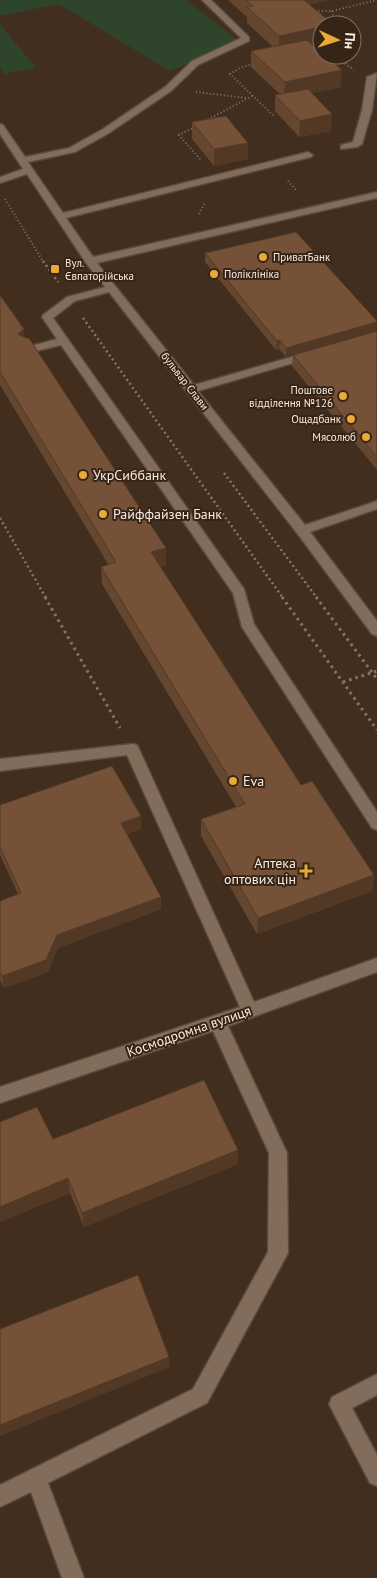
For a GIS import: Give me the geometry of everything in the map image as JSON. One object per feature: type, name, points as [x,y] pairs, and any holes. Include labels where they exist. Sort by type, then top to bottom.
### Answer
[{"type":"street","points":[[0,180],[25,165],[72,150],[106,131],[168,89],[195,63],[246,39],[206,0]]},
{"type":"street","points":[[344,147],[357,144],[374,76]]},
{"type":"street","name":"бульвар Слави","points":[[0,127],[90,261],[302,530],[377,631]]},
{"type":"street","points":[[60,217],[308,155]]},
{"type":"street","points":[[90,261],[377,195]]},
{"type":"street","points":[[112,288],[71,299],[47,317],[239,592],[247,624],[377,824]]},
{"type":"street","points":[[28,350],[63,341]]},
{"type":"street","points":[[192,389],[322,352]]},
{"type":"street","points":[[302,530],[377,505]]},
{"type":"street","points":[[0,765],[132,749],[250,1011]]},
{"type":"street","name":"Космодромна вулиця","points":[[0,1094],[250,1011],[377,965]]},
{"type":"street","points":[[0,1496],[200,1396],[278,1253],[278,1153],[217,1021]]},
{"type":"street","points":[[377,1384],[339,1404],[377,1476]]},
{"type":"street","points":[[36,1478],[74,1578]]},
{"type":"path","points":[[307,11],[332,11],[377,0]]},
{"type":"path","points":[[332,11],[333,15]]},
{"type":"path","points":[[257,63],[240,68],[230,74],[275,118]]},
{"type":"path","points":[[346,65],[352,70],[374,76]]},
{"type":"path","points":[[225,94],[248,98]]},
{"type":"path","points":[[205,121],[252,96]]},
{"type":"path","points":[[188,238],[217,177],[179,135],[196,126]]},
{"type":"path","points":[[272,164],[314,211]]},
{"type":"path","points":[[5,198],[33,247],[377,730]]},
{"type":"path","points":[[0,518],[132,749]]},
{"type":"path","points":[[343,682],[377,671]]},
{"type":"green space","points":[[0,0],[186,0],[239,41],[170,71],[59,4],[0,16]]},
{"type":"green space","points":[[0,24],[36,68],[4,74],[0,68]]},
{"type":"building","points":[[246,0],[304,0],[322,15],[312,15],[312,29],[279,36],[247,7],[253,6]]},
{"type":"building","points":[[307,40],[312,44],[312,65],[336,65],[342,70],[285,82],[251,51]]},
{"type":"building","points":[[308,89],[332,114],[300,121],[275,95]]},
{"type":"building","points":[[226,116],[248,143],[214,149],[192,122]]},
{"type":"building","points":[[296,232],[377,322],[286,348],[280,340],[277,341],[205,253]]},
{"type":"building","points":[[0,295],[24,329],[18,334],[29,338],[166,548],[151,552],[301,785],[312,781],[374,875],[258,918],[201,819],[245,804],[101,567],[116,562],[0,372]]},
{"type":"building","points":[[377,331],[377,457],[293,355]]},
{"type":"building","points":[[112,766],[141,816],[121,823],[161,897],[57,935],[46,960],[2,976],[0,972],[0,901],[21,893],[0,847],[0,805]]},
{"type":"building","points":[[204,1080],[238,1150],[82,1213],[68,1178],[0,1207],[0,1122],[37,1107],[53,1139]]},
{"type":"building","points":[[138,1275],[169,1357],[0,1425],[0,1329]]},
{"type":"place","name":"ПриватБанк","points":[[263,257]]},
{"type":"place","name":"Вул. Євпаторійська","points":[[55,269]]},
{"type":"place","name":"Поліклініка","points":[[214,274]]},
{"type":"place","name":"Поштове відділення №126","points":[[343,396]]},
{"type":"place","name":"Ощадбанк","points":[[351,419]]},
{"type":"place","name":"Мясолюб","points":[[366,437]]},
{"type":"place","name":"УкрСиббанк","points":[[83,475]]},
{"type":"place","name":"Райффайзен Банк","points":[[103,514]]},
{"type":"place","name":"Eva","points":[[233,781]]},
{"type":"place","name":"Аптека оптових цін","points":[[306,871]]}]
